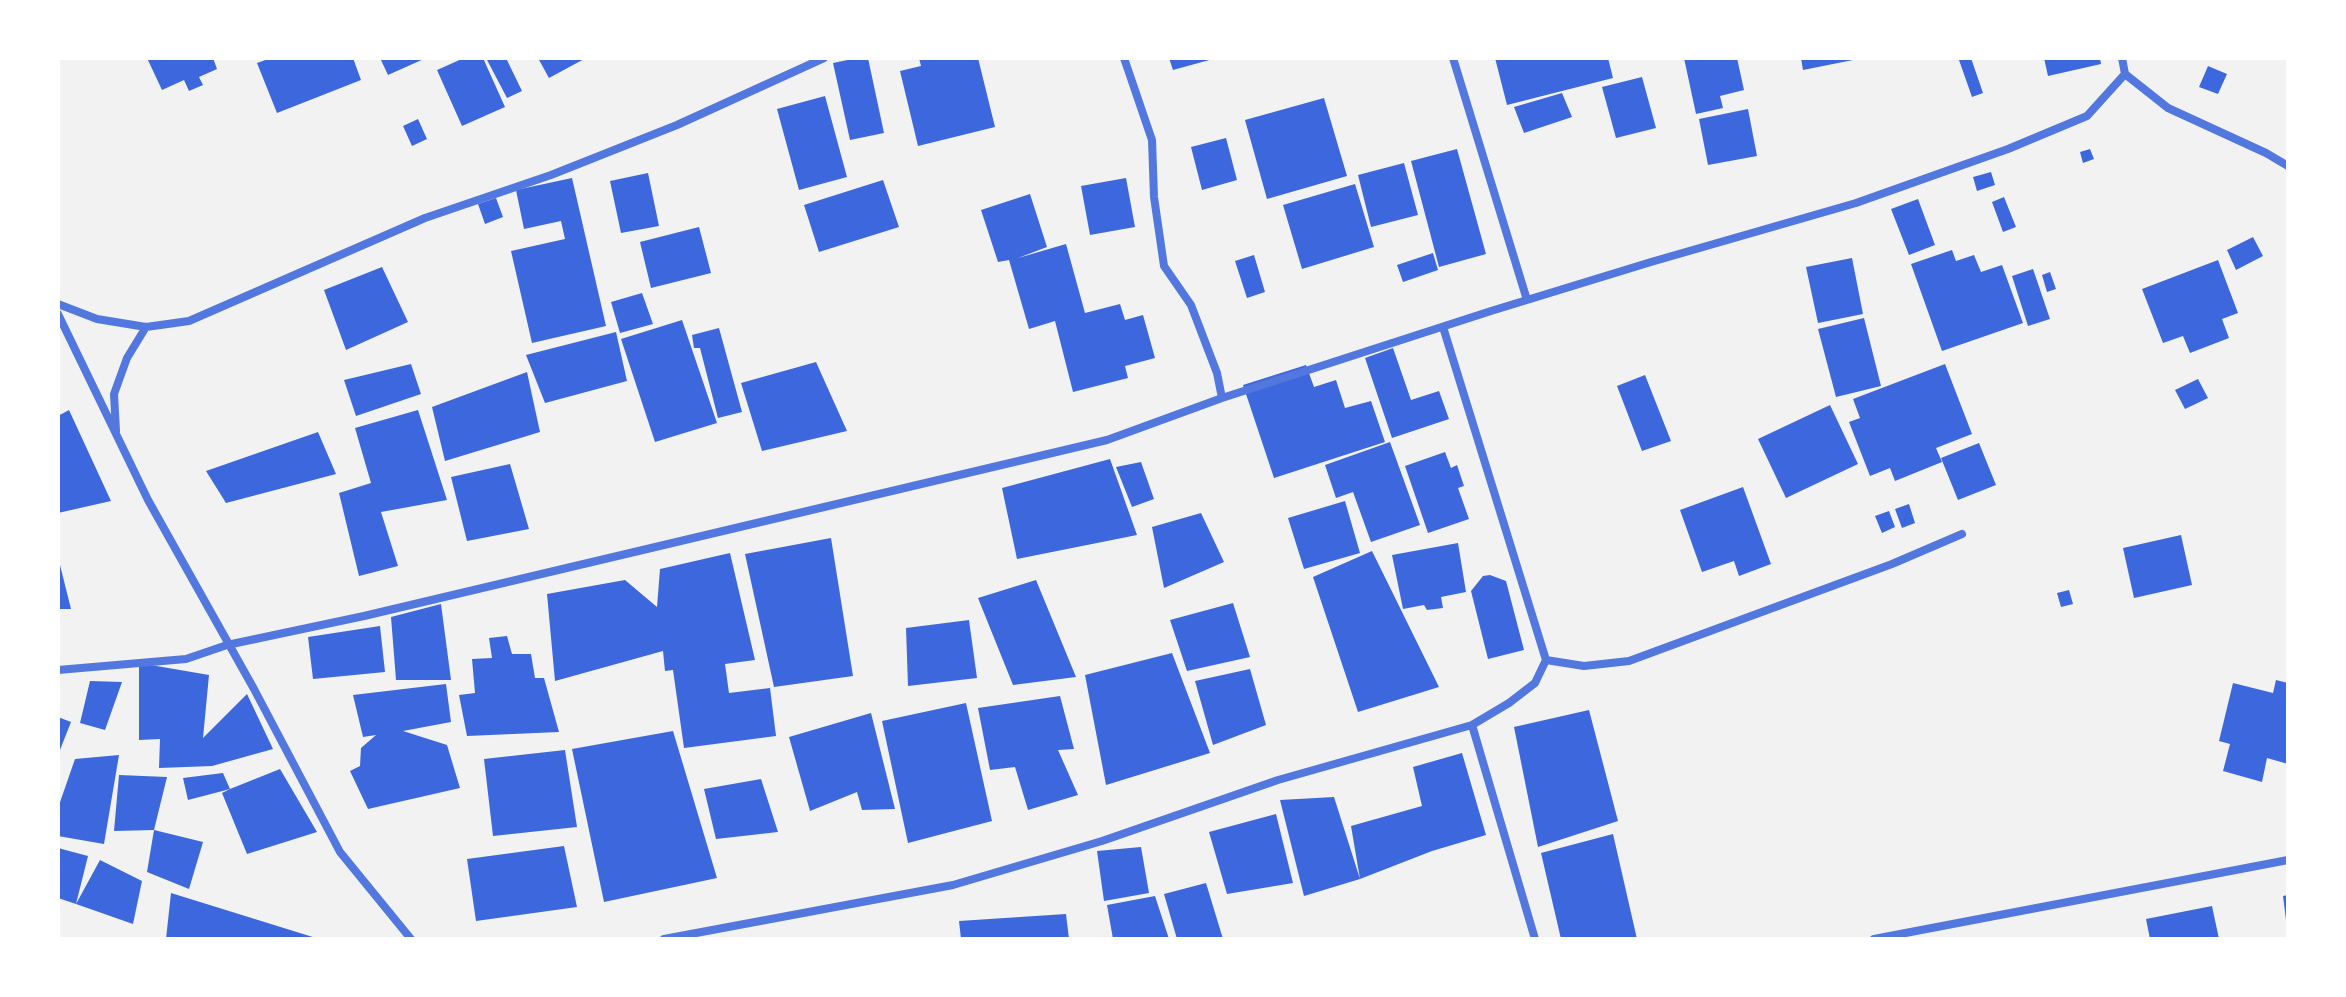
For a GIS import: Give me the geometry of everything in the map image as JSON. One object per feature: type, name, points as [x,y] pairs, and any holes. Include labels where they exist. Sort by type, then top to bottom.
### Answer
[{"type":"street","points":[[58,304],[97,319],[146,327],[189,321],[425,218],[551,175],[677,125],[824,58]]},
{"type":"street","points":[[1124,58],[1152,140],[1154,197],[1164,266],[1191,305],[1217,373],[1222,398]]},
{"type":"street","points":[[1453,58],[1527,300]]},
{"type":"street","points":[[2122,58],[2125,74],[2168,108],[2288,166]]},
{"type":"street","points":[[58,670],[186,659],[227,645],[409,606],[1107,440],[1222,398],[1527,300],[1856,203],[2008,149],[2087,116],[2125,74]]},
{"type":"street","points":[[58,314],[148,500],[254,689],[340,852],[411,939]]},
{"type":"street","points":[[117,435],[114,394],[127,358],[146,327]]},
{"type":"street","points":[[664,939],[953,885],[1102,841],[1278,780],[1472,725],[1535,683],[1546,660],[1443,327]]},
{"type":"street","points":[[1546,660],[1584,666],[1629,661],[1877,569],[1962,534]]},
{"type":"street","points":[[1472,725],[1535,939]]},
{"type":"street","points":[[1874,939],[2288,860]]},
{"type":"building","points":[[147,58],[213,58],[217,69],[199,77],[203,85],[189,91],[184,80],[162,90]]},
{"type":"building","points":[[271,58],[353,58],[361,80],[277,113],[257,63]]},
{"type":"building","points":[[380,58],[426,58],[388,75]]},
{"type":"building","points":[[464,58],[483,58],[505,107],[462,126],[437,70]]},
{"type":"building","points":[[486,58],[506,58],[522,91],[507,98]]},
{"type":"building","points":[[538,58],[586,58],[549,78]]},
{"type":"building","points":[[868,58],[884,133],[850,140],[833,63]]},
{"type":"building","points":[[919,58],[978,58],[995,127],[918,146],[900,71],[921,66]]},
{"type":"building","points":[[1169,58],[1212,58],[1213,59],[1173,70]]},
{"type":"building","points":[[1495,58],[1608,58],[1613,78],[1507,105]]},
{"type":"building","points":[[1684,58],[1737,58],[1744,90],[1720,96],[1723,108],[1696,114]]},
{"type":"building","points":[[1801,58],[1858,58],[1858,59],[1803,70]]},
{"type":"building","points":[[1971,58],[1983,93],[1972,97],[1959,60]]},
{"type":"building","points":[[2044,58],[2100,58],[2101,64],[2048,76]]},
{"type":"building","points":[[2208,66],[2227,74],[2218,94],[2199,87]]},
{"type":"building","points":[[1642,77],[1656,128],[1616,138],[1602,87]]},
{"type":"building","points":[[1562,93],[1572,117],[1524,133],[1514,107]]},
{"type":"building","points":[[825,96],[847,177],[799,190],[777,109]]},
{"type":"building","points":[[1324,98],[1347,176],[1267,199],[1245,120]]},
{"type":"building","points":[[1748,109],[1757,156],[1708,165],[1699,119]]},
{"type":"building","points":[[418,119],[427,139],[412,146],[403,126]]},
{"type":"building","points":[[1226,138],[1237,180],[1202,190],[1191,147]]},
{"type":"building","points":[[1457,149],[1486,254],[1439,267],[1411,161]]},
{"type":"building","points":[[2090,149],[2094,159],[2083,163],[2080,152]]},
{"type":"building","points":[[1404,163],[1418,215],[1371,227],[1358,175]]},
{"type":"building","points":[[1991,172],[1995,185],[1977,191],[1973,177]]},
{"type":"building","points":[[648,173],[659,226],[621,233],[610,181]]},
{"type":"building","points":[[572,178],[606,326],[532,343],[511,251],[565,239],[561,221],[524,229],[516,190]]},
{"type":"building","points":[[1126,178],[1135,227],[1090,235],[1081,186]]},
{"type":"building","points":[[883,180],[899,227],[819,252],[804,205]]},
{"type":"building","points":[[1355,184],[1374,247],[1302,269],[1283,205]]},
{"type":"building","points":[[1030,194],[1047,247],[1018,258],[1066,244],[1085,313],[1120,304],[1125,320],[1143,315],[1155,358],[1125,366],[1128,378],[1073,392],[1055,321],[1029,329],[1009,260],[998,262],[981,210]]},
{"type":"building","points":[[2004,197],[2016,227],[2003,232],[1992,202]]},
{"type":"building","points":[[496,198],[503,217],[485,224],[478,204]]},
{"type":"building","points":[[1918,199],[1935,245],[1909,255],[1891,209]]},
{"type":"building","points":[[699,227],[711,273],[651,288],[640,242]]},
{"type":"building","points":[[2253,237],[2263,256],[2236,270],[2227,250]]},
{"type":"building","points":[[1952,250],[1956,261],[1974,255],[1981,272],[2002,265],[2023,323],[1942,351],[1911,264]]},
{"type":"building","points":[[1433,253],[1438,270],[1403,282],[1397,265]]},
{"type":"building","points":[[1254,255],[1265,292],[1247,298],[1235,261]]},
{"type":"building","points":[[1852,258],[1863,314],[1818,323],[1806,267]]},
{"type":"building","points":[[2218,260],[2238,313],[2222,319],[2229,338],[2190,353],[2183,336],[2163,343],[2142,289]]},
{"type":"building","points":[[382,267],[408,322],[346,350],[324,290]]},
{"type":"building","points":[[2033,269],[2050,319],[2028,326],[2012,276]]},
{"type":"building","points":[[2050,272],[2056,289],[2047,292],[2042,275]]},
{"type":"building","points":[[642,293],[653,324],[620,333],[611,302]]},
{"type":"building","points":[[1864,318],[1881,386],[1836,397],[1818,329]]},
{"type":"building","points":[[682,320],[717,423],[655,442],[621,339]]},
{"type":"building","points":[[719,328],[742,412],[718,418],[700,348],[694,348],[692,335]]},
{"type":"building","points":[[616,332],[627,381],[545,403],[526,355]]},
{"type":"building","points":[[1393,348],[1411,400],[1439,391],[1449,419],[1392,438],[1365,358]]},
{"type":"building","points":[[816,362],[847,431],[762,451],[741,383]]},
{"type":"building","points":[[411,364],[421,394],[356,416],[344,380]]},
{"type":"building","points":[[1945,364],[1972,434],[1936,448],[1942,462],[1895,481],[1890,468],[1870,476],[1849,422],[1860,418],[1853,399]]},
{"type":"building","points":[[1306,365],[1314,387],[1336,380],[1345,408],[1371,401],[1385,442],[1274,478],[1243,385]]},
{"type":"building","points":[[527,372],[540,432],[445,461],[432,407]]},
{"type":"building","points":[[1645,375],[1671,441],[1642,451],[1617,386]]},
{"type":"building","points":[[2198,379],[2208,398],[2185,409],[2175,390]]},
{"type":"building","points":[[1830,405],[1858,464],[1786,498],[1758,439]]},
{"type":"building","points":[[69,410],[111,501],[58,513],[58,416]]},
{"type":"building","points":[[418,410],[447,500],[381,512],[398,566],[359,576],[339,493],[371,483],[355,428]]},
{"type":"building","points":[[318,432],[336,474],[226,503],[206,471]]},
{"type":"building","points":[[1390,442],[1420,525],[1371,542],[1353,492],[1336,498],[1325,465]]},
{"type":"building","points":[[1979,443],[1996,485],[1958,500],[1941,458]]},
{"type":"building","points":[[1445,452],[1451,468],[1457,465],[1464,486],[1458,488],[1469,519],[1428,533],[1405,466]]},
{"type":"building","points":[[1110,459],[1137,535],[1017,559],[1002,488]]},
{"type":"building","points":[[1141,462],[1154,499],[1132,507],[1116,467]]},
{"type":"building","points":[[510,464],[529,529],[467,541],[451,477]]},
{"type":"building","points":[[1743,487],[1771,564],[1739,576],[1734,561],[1702,572],[1680,510]]},
{"type":"building","points":[[1345,501],[1360,553],[1304,569],[1288,518]]},
{"type":"building","points":[[1909,504],[1915,523],[1902,528],[1895,509]]},
{"type":"building","points":[[1889,511],[1895,527],[1882,533],[1875,516]]},
{"type":"building","points":[[1201,513],[1224,562],[1164,588],[1152,527]]},
{"type":"building","points":[[2181,535],[2192,585],[2134,598],[2123,548]]},
{"type":"building","points":[[831,538],[853,676],[774,687],[745,554]]},
{"type":"building","points":[[1458,543],[1466,592],[1441,597],[1443,608],[1427,610],[1424,605],[1403,609],[1392,555]]},
{"type":"building","points":[[1372,551],[1439,687],[1358,712],[1313,577]]},
{"type":"building","points":[[730,553],[755,660],[725,664],[729,693],[770,688],[776,736],[684,748],[673,670],[665,671],[663,651],[555,681],[547,594],[625,580],[657,607],[660,569]]},
{"type":"building","points":[[59,561],[71,609],[58,609]]},
{"type":"building","points":[[1490,575],[1506,581],[1524,650],[1488,659],[1471,591],[1483,576]]},
{"type":"building","points":[[1036,580],[1076,677],[1013,685],[978,598]]},
{"type":"building","points":[[2069,590],[2073,604],[2061,607],[2057,593]]},
{"type":"building","points":[[1233,603],[1250,657],[1187,671],[1170,620]]},
{"type":"building","points":[[441,604],[451,680],[396,680],[391,617]]},
{"type":"building","points":[[969,620],[977,678],[908,686],[906,628]]},
{"type":"building","points":[[380,626],[385,672],[313,679],[308,637]]},
{"type":"building","points":[[507,636],[512,654],[531,654],[535,678],[544,678],[559,732],[467,736],[459,695],[475,693],[472,659],[492,658],[489,638]]},
{"type":"building","points":[[1172,653],[1210,753],[1106,785],[1085,675]]},
{"type":"building","points":[[139,663],[209,675],[203,738],[247,694],[273,749],[212,766],[159,768],[160,739],[139,740]]},
{"type":"building","points":[[1250,669],[1266,725],[1213,745],[1195,681]]},
{"type":"building","points":[[2276,680],[2288,683],[2288,764],[2267,758],[2262,782],[2223,771],[2230,744],[2219,741],[2233,683],[2273,693]]},
{"type":"building","points":[[90,681],[122,682],[105,730],[80,723]]},
{"type":"building","points":[[446,684],[451,722],[403,731],[447,745],[460,788],[368,809],[350,771],[360,766],[361,748],[376,735],[363,737],[353,695]]},
{"type":"building","points":[[1060,696],[1074,749],[1058,750],[1078,795],[1028,810],[1015,767],[990,770],[978,708]]},
{"type":"building","points":[[966,703],[992,821],[908,843],[882,721]]},
{"type":"building","points":[[1589,710],[1618,821],[1538,847],[1514,727]]},
{"type":"building","points":[[871,713],[895,809],[862,810],[857,792],[810,811],[789,737]]},
{"type":"building","points":[[58,717],[71,722],[58,755]]},
{"type":"building","points":[[673,731],[717,878],[604,902],[572,749]]},
{"type":"building","points":[[565,750],[577,827],[493,836],[484,759]]},
{"type":"building","points":[[1462,753],[1486,835],[1432,851],[1360,879],[1351,826],[1422,806],[1413,767]]},
{"type":"building","points":[[119,755],[104,844],[58,836],[58,808],[75,759]]},
{"type":"building","points":[[280,769],[317,832],[247,854],[222,793]]},
{"type":"building","points":[[223,773],[230,789],[188,800],[183,778]]},
{"type":"building","points":[[119,775],[167,777],[154,830],[114,831]]},
{"type":"building","points":[[761,779],[778,832],[716,839],[704,789]]},
{"type":"building","points":[[1334,797],[1360,879],[1304,896],[1280,800]]},
{"type":"building","points":[[1276,814],[1293,883],[1227,894],[1209,832]]},
{"type":"building","points":[[154,830],[203,842],[189,889],[147,872]]},
{"type":"building","points":[[1613,834],[1637,939],[1561,939],[1541,853]]},
{"type":"building","points":[[564,846],[577,907],[476,921],[467,859]]},
{"type":"building","points":[[1141,847],[1149,893],[1104,901],[1097,851]]},
{"type":"building","points":[[58,848],[88,856],[76,904],[58,898]]},
{"type":"building","points":[[100,860],[142,881],[133,924],[76,904]]},
{"type":"building","points":[[1206,883],[1223,939],[1177,939],[1164,894]]},
{"type":"building","points":[[171,893],[316,938],[316,939],[166,939]]},
{"type":"building","points":[[2288,895],[2288,920],[2286,920],[2283,896]]},
{"type":"building","points":[[1155,896],[1169,939],[1113,939],[1107,905]]},
{"type":"building","points":[[2212,906],[2219,939],[2150,939],[2146,919]]},
{"type":"building","points":[[1066,914],[1069,939],[961,939],[959,921]]}]
